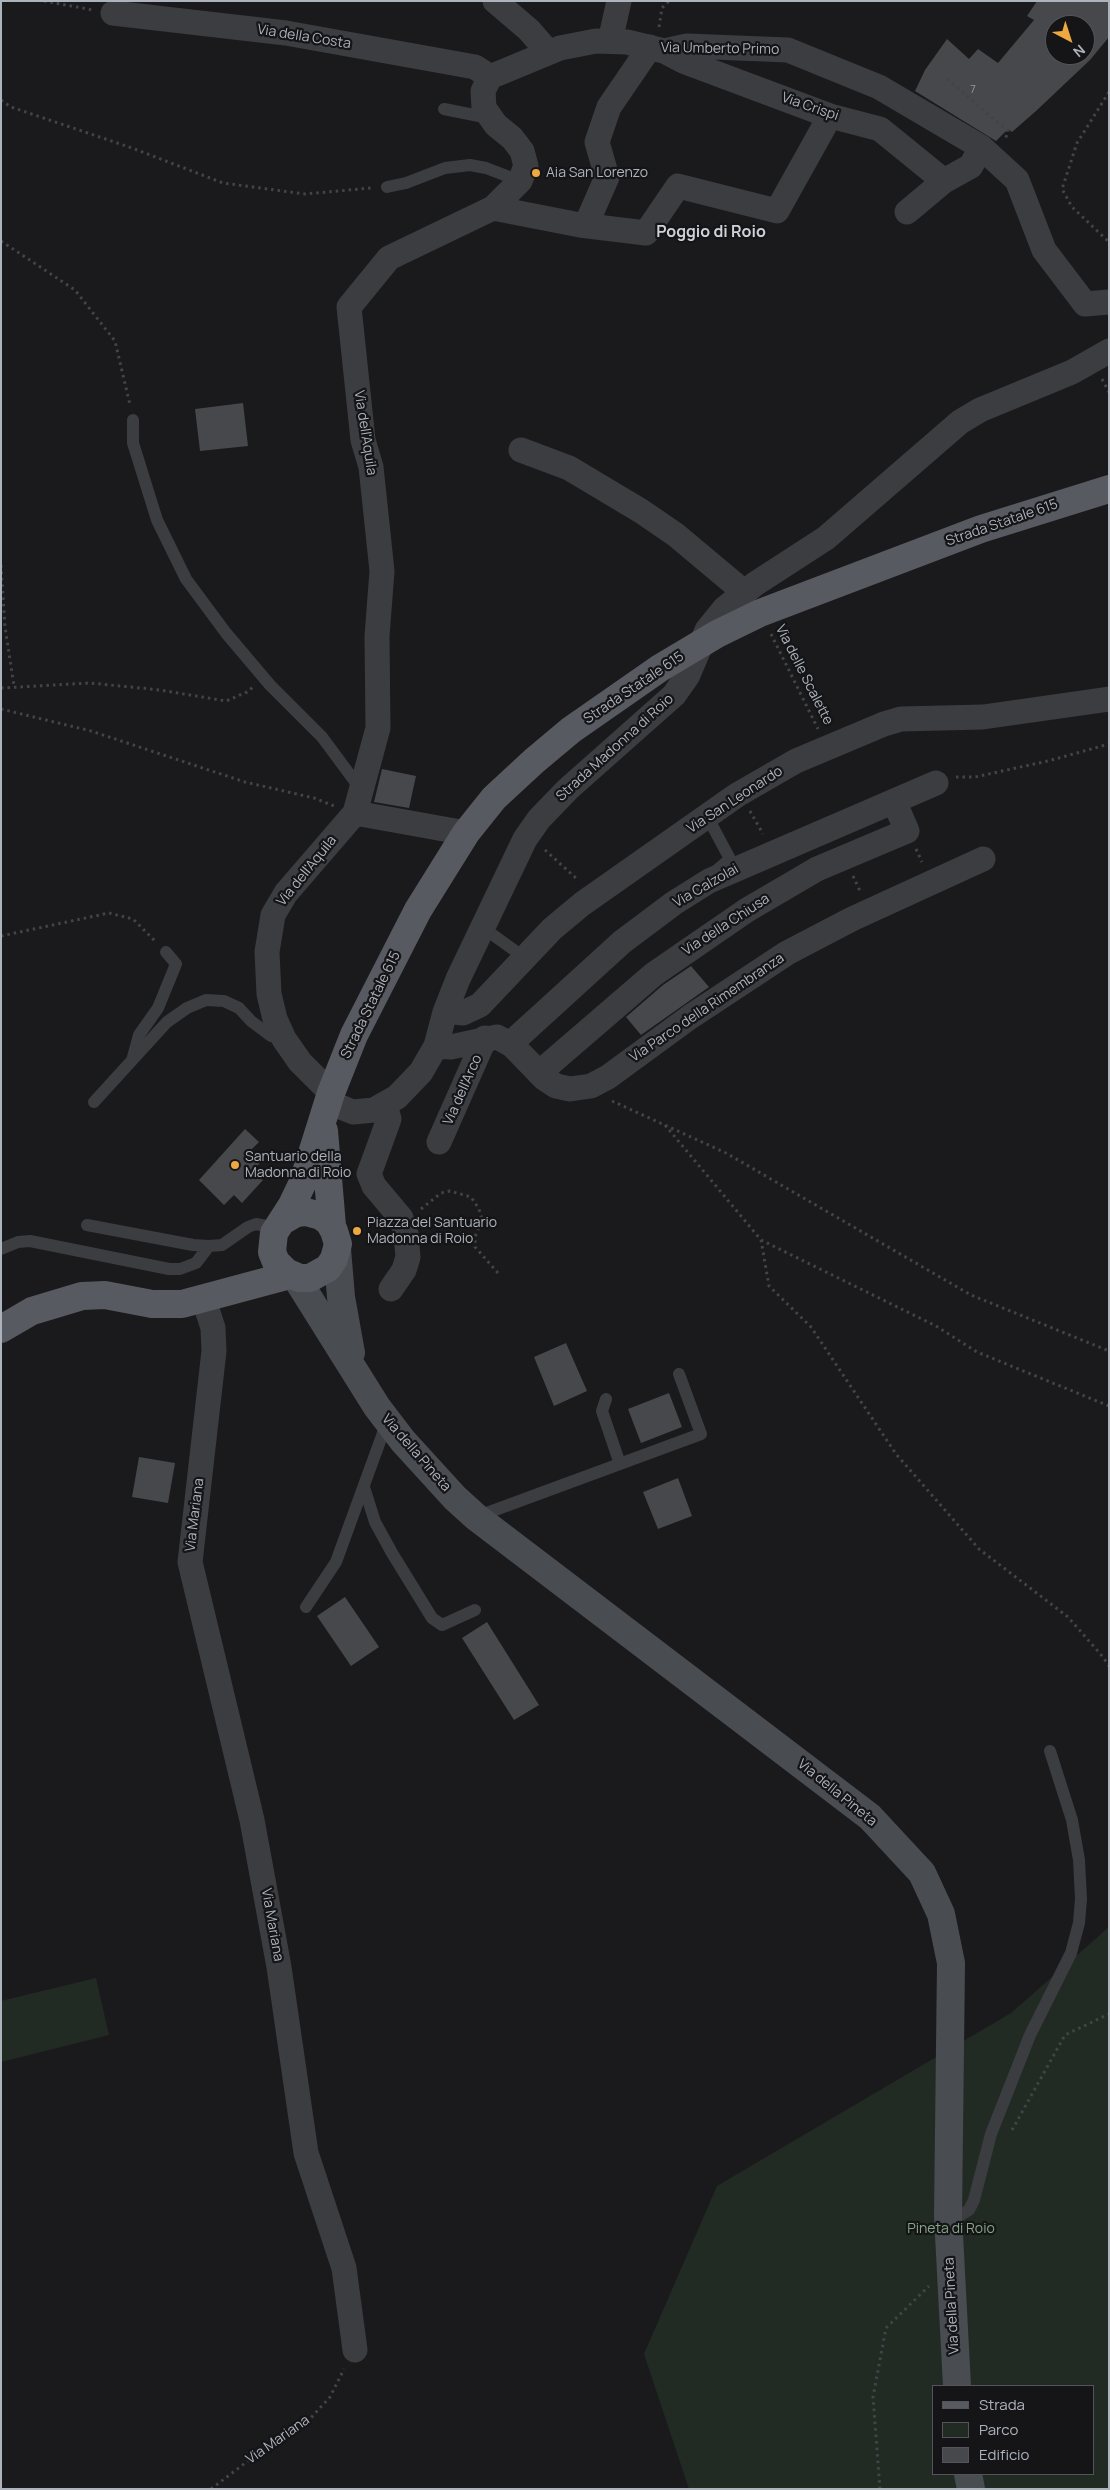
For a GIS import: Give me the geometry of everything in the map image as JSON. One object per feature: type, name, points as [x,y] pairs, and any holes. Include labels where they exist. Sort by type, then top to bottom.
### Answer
[{"type":"main road","name":"Strada Statale 615","points":[[327,1105],[354,1035],[376,989],[429,890],[466,832],[503,789],[558,740],[626,690],[701,644],[752,603],[1109,489]]},
{"type":"main road","points":[[210,1298],[229,1289],[253,1268],[303,1182],[327,1105]]},
{"type":"main road","points":[[1,1329],[32,1311],[82,1296],[105,1294],[164,1305],[210,1298],[292,1276],[310,1278],[324,1271],[334,1259],[335,1238],[327,1105]]},
{"type":"main road","points":[[292,1276],[278,1266],[274,1257],[271,1247],[277,1227],[291,1215],[306,1212],[321,1216],[335,1238]]},
{"type":"main road","name":"Via della Pineta","points":[[335,1238],[341,1297],[349,1345],[363,1385]]},
{"type":"main road","name":"Via della Pineta","points":[[292,1276],[388,1422],[438,1480],[476,1517],[870,1817],[922,1873],[941,1914],[951,1963],[948,2216],[957,2385]]},
{"type":"main road","points":[[968,2475],[971,2489]]},
{"type":"street","points":[[495,1],[529,30],[548,52]]},
{"type":"street","points":[[610,41],[619,2]]},
{"type":"street","name":"Via della Costa","points":[[113,14],[286,33],[474,68],[490,77]]},
{"type":"street","name":"Via Umberto Primo","points":[[490,77],[548,52],[583,43],[610,41],[657,49],[687,46],[788,50],[879,87],[989,154],[1017,180],[1044,250],[1085,304],[1109,302]]},
{"type":"street","points":[[586,225],[607,177],[597,142],[609,107],[657,49]]},
{"type":"street","name":"Via Crispi","points":[[657,49],[683,61],[830,116],[880,130],[944,181]]},
{"type":"street","points":[[490,77],[483,91],[482,99],[489,118],[518,144],[526,166],[520,181]]},
{"type":"street","points":[[493,208],[586,225],[646,233],[678,186],[777,211],[830,116]]},
{"type":"street","points":[[907,212],[944,181],[989,154]]},
{"type":"street","name":"Via dell'Aquila","points":[[327,1105],[284,1040],[275,1019],[269,994],[267,952],[273,915],[286,893],[358,802],[378,728],[376,636],[382,570],[371,467],[363,440],[350,307],[389,258],[493,208],[520,181]]},
{"type":"street","points":[[521,450],[569,468],[642,512],[681,540],[752,603],[947,432],[968,417],[1072,372],[1109,351]]},
{"type":"street","name":"Strada Madonna di Roio","points":[[446,1011],[482,927],[528,834],[546,811],[580,778],[671,698],[688,675],[701,644]]},
{"type":"street","name":"Via San Leonardo","points":[[446,1011],[463,1012],[480,1005],[556,925],[594,894],[739,794],[771,774],[828,747],[901,719],[983,717],[1109,699]]},
{"type":"street","name":"Via Calzolai","points":[[510,1044],[622,942],[674,903],[709,881],[772,852],[936,783]]},
{"type":"street","points":[[894,801],[907,831]]},
{"type":"street","points":[[358,802],[466,832]]},
{"type":"street","name":"Via della Chiusa","points":[[539,1073],[634,991],[677,957],[776,892],[844,858],[907,831]]},
{"type":"street","name":"Via Parco della Rimembranza","points":[[510,1044],[551,1083],[562,1088],[573,1089],[591,1086],[608,1077],[690,1017],[788,953],[983,859]]},
{"type":"street","points":[[327,1105],[358,1112],[374,1110],[385,1105],[411,1084],[428,1063],[436,1046],[446,1011]]},
{"type":"street","points":[[436,1046],[454,1046],[495,1037],[510,1044]]},
{"type":"street","name":"Via dell'Arco","points":[[439,1142],[486,1038]]},
{"type":"street","points":[[385,1105],[388,1112],[388,1122],[369,1174],[372,1183],[399,1214],[405,1231],[408,1260],[404,1270],[391,1289]]},
{"type":"street","name":"Via Mariana","points":[[210,1298],[214,1351],[190,1562],[252,1820],[279,1967],[306,2153],[344,2268],[352,2312],[355,2350]]},
{"type":"lane","points":[[444,109],[489,118]]},
{"type":"lane","points":[[387,187],[406,183],[445,168],[470,166],[486,168],[520,181]]},
{"type":"lane","points":[[133,420],[133,443],[157,520],[186,579],[198,599],[263,677],[322,737],[358,802]]},
{"type":"lane","points":[[707,816],[730,859],[712,874],[709,881]]},
{"type":"lane","points":[[482,927],[525,958]]},
{"type":"lane","points":[[132,1059],[139,1034],[158,1008],[176,964],[166,952]]},
{"type":"lane","points":[[94,1102],[167,1022],[187,1008],[206,1000],[224,1001],[239,1008],[251,1021],[271,1036],[284,1040]]},
{"type":"lane","points":[[86,1225],[193,1245],[209,1246],[222,1245],[248,1227],[256,1224],[277,1227]]},
{"type":"lane","points":[[1,1249],[18,1242],[30,1241],[169,1269],[180,1269],[196,1262],[209,1246]]},
{"type":"lane","points":[[476,1517],[701,1434],[679,1374]]},
{"type":"lane","points":[[606,1399],[602,1411],[620,1464]]},
{"type":"lane","points":[[306,1607],[336,1562],[388,1422]]},
{"type":"lane","points":[[364,1487],[376,1522],[384,1538],[432,1618],[442,1625],[476,1610]]},
{"type":"lane","points":[[948,2216],[961,2215],[969,2210],[974,2200],[991,2134],[1030,2035],[1071,1953],[1079,1924],[1081,1899],[1074,1828],[1050,1750]]},
{"type":"path","points":[[44,1],[113,14]]},
{"type":"path","points":[[947,79],[1008,131],[989,154]]},
{"type":"path","points":[[1109,92],[1078,142],[1062,189],[1072,207],[1109,242]]},
{"type":"path","points":[[1,100],[11,107],[132,148],[223,183],[305,194],[387,187]]},
{"type":"path","points":[[1,241],[75,290],[115,341],[133,420]]},
{"type":"path","points":[[1,565],[6,627],[14,686]]},
{"type":"path","name":"Via delle Scalette","points":[[752,603],[828,747]]},
{"type":"path","points":[[1,688],[90,683],[160,690],[226,701],[247,692],[263,677]]},
{"type":"path","points":[[1,709],[91,731],[245,782],[314,798],[358,802]]},
{"type":"path","points":[[936,783],[953,777],[976,776],[1048,761],[1109,744]]},
{"type":"path","points":[[739,794],[772,852]]},
{"type":"path","points":[[907,831],[931,883]]},
{"type":"path","points":[[528,834],[594,894]]},
{"type":"path","points":[[844,858],[870,912]]},
{"type":"path","points":[[1,936],[109,912],[133,919],[166,952]]},
{"type":"path","points":[[591,1086],[605,1098],[726,1153],[971,1295],[1109,1351]]},
{"type":"path","points":[[665,1125],[761,1240],[936,1326],[977,1352],[1109,1406]]},
{"type":"path","points":[[399,1214],[415,1212],[432,1202],[441,1193],[450,1191],[471,1197],[479,1209],[482,1218],[475,1237],[475,1247],[498,1273]]},
{"type":"path","points":[[761,1240],[769,1286],[811,1327],[896,1454],[979,1549],[1068,1617],[1109,1666]]},
{"type":"path","points":[[1012,2131],[1065,2035],[1109,2014]]},
{"type":"path","points":[[880,2489],[873,2397],[886,2328],[950,2264]]},
{"type":"path","name":"Via Mariana","points":[[211,2489],[269,2445],[308,2421],[330,2396],[355,2350]]},
{"type":"green space","name":"Pineta di Roio","points":[[1109,1927],[1109,2489],[689,2489],[644,2354],[717,2186],[1011,2013]]},
{"type":"green space","points":[[96,1978],[109,2035],[1,2062],[1,2001]]},
{"type":"building","points":[[1037,1],[1109,1],[1109,37],[1095,54],[1095,15],[1045,15],[1045,65],[1085,65],[1012,132],[1008,129],[996,141],[915,91],[925,70],[947,39],[969,59],[978,49],[998,63],[1034,20],[1027,16]]},
{"type":"building","points":[[243,403],[248,446],[200,451],[195,409]]},
{"type":"building","points":[[382,769],[416,776],[409,808],[374,802]]},
{"type":"building","points":[[691,966],[709,987],[641,1035],[626,1017],[663,985]]},
{"type":"building","name":"Santuario della Madonna di Roio","points":[[245,1129],[259,1142],[251,1150],[262,1161],[253,1170],[263,1180],[242,1203],[234,1195],[224,1205],[199,1180]]},
{"type":"building","points":[[566,1343],[587,1391],[554,1406],[534,1357]]},
{"type":"building","points":[[669,1393],[682,1427],[641,1443],[628,1409]]},
{"type":"building","points":[[139,1457],[175,1463],[168,1503],[132,1497]]},
{"type":"building","points":[[678,1478],[692,1516],[658,1529],[643,1492]]},
{"type":"building","points":[[345,1597],[379,1647],[351,1666],[317,1616]]},
{"type":"building","points":[[487,1622],[539,1705],[514,1720],[462,1638]]},
{"type":"place","name":"Aia San Lorenzo","points":[[536,173]]},
{"type":"place","name":"Santuario della Madonna di Roio","points":[[235,1165]]},
{"type":"place","name":"Piazza del Santuario Madonna di Roio","points":[[357,1231]]},
{"type":"district","name":"Poggio di Roio","points":[[711,233]]}]
